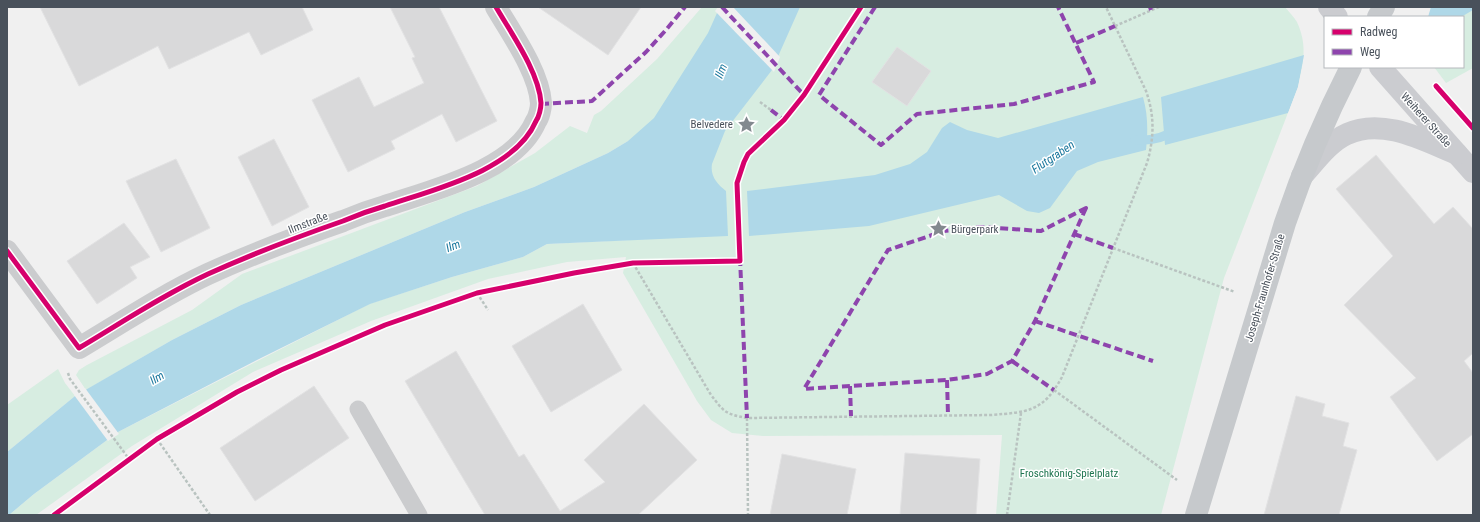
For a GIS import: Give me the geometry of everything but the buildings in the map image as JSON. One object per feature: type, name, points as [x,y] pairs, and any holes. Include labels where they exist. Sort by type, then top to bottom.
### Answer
[{"type":"main road","points":[[1328,7],[1336,16]]},
{"type":"main road","name":"Joseph-Fraunhofer-Straße","points":[[1199,507],[1234,396],[1260,301],[1301,176],[1323,124],[1351,68]]},
{"type":"main road","name":"Weiherer Straße","points":[[1381,68],[1473,172]]},
{"type":"main road","points":[[1301,176],[1333,143],[1347,134],[1358,130],[1390,130],[1410,135],[1457,154]]},
{"type":"street","name":"Ilmstraße","points":[[7,251],[79,348],[207,275],[328,226],[461,181],[499,161],[524,140],[536,122],[541,104],[538,85],[529,64],[496,7]]},
{"type":"lane","points":[[358,409],[419,515]]},
{"type":"path","points":[[632,263],[711,395],[721,408],[730,415],[747,418],[991,415],[1022,413],[1032,409],[1044,402],[1062,377],[1148,164],[1152,148],[1154,132],[1151,104],[1106,7]]},
{"type":"path","points":[[1115,26],[1159,7]]},
{"type":"path","points":[[760,102],[772,110]]},
{"type":"path","points":[[1113,248],[1221,288]]},
{"type":"path","points":[[478,293],[488,310]]},
{"type":"path","points":[[70,379],[129,459]]},
{"type":"path","points":[[1054,390],[1199,507]]},
{"type":"path","points":[[1007,515],[1022,413]]},
{"type":"path","points":[[747,418],[748,515]]},
{"type":"path","points":[[157,439],[210,515]]},
{"type":"green space","name":"Bürgerpark","points":[[702,7],[1285,7],[1297,22],[1302,39],[1304,54],[1298,87],[1224,278],[1161,515],[996,515],[1002,435],[763,436],[732,433],[711,420],[697,401],[623,273],[626,257],[567,262],[488,279],[371,321],[253,372],[132,446],[36,515],[9,515],[34,494],[118,432],[369,304],[452,277],[523,257],[547,244],[630,240],[628,141],[608,153],[534,187],[465,212],[241,305],[172,340],[86,390],[76,375],[79,370],[87,365],[192,310],[242,274],[477,186],[535,153],[570,126],[587,133],[594,115],[601,111],[657,59]]},
{"type":"green space","points":[[1473,7],[1473,68],[1446,83],[1435,68],[1464,68],[1464,16],[1432,16]]},
{"type":"green space","points":[[58,369],[65,383],[75,396],[7,452],[7,405]]},
{"type":"water","name":"Ilm","points":[[721,7],[800,7],[772,70],[725,131],[712,164],[713,176],[720,186],[726,191],[728,236],[547,244],[523,257],[452,277],[370,304],[261,358],[118,432],[7,515],[7,452],[75,396],[172,340],[241,305],[465,212],[534,187],[608,153],[628,141],[654,118],[708,33]]},
{"type":"water","points":[[1431,7],[1473,7],[1473,10],[1463,16],[1428,16]]},
{"type":"water","points":[[1304,55],[1298,87],[1288,113],[1165,145],[1161,97]]},
{"type":"water","points":[[1143,97],[1147,123],[1146,150],[1098,162],[1077,171],[1050,208],[1039,213],[1027,211],[999,195],[869,226],[749,236],[747,191],[875,175],[910,164],[927,152],[942,128],[950,122],[967,130],[998,138]]},
{"type":"pier","points":[[718,7],[733,7],[780,57],[774,72],[715,11]]},
{"type":"pier","points":[[1305,54],[1306,56],[1300,88],[1287,116],[1298,87]]},
{"type":"pier","points":[[85,388],[119,434],[108,441],[74,395]]},
{"type":"waterway","name":"Flutgraben","points":[[1135,140],[1156,138],[1175,130]]},
{"type":"marked path","points":[[541,104],[592,101],[646,52],[685,7]]},
{"type":"marked path","points":[[722,7],[804,95]]},
{"type":"marked path","points":[[875,7],[819,95],[881,145],[917,114],[1014,104],[1094,82],[1058,7]]},
{"type":"marked path","points":[[1076,43],[1115,26]]},
{"type":"marked path","points":[[771,110],[784,120]]},
{"type":"marked path","points":[[1086,208],[1035,321],[1012,361],[987,374],[947,380],[804,389],[888,250],[944,231],[982,227],[1041,231],[1086,208]]},
{"type":"marked path","points":[[1074,234],[1113,248]]},
{"type":"marked path","points":[[740,258],[747,418]]},
{"type":"marked path","points":[[1035,321],[1153,361]]},
{"type":"marked path","points":[[1012,361],[1054,390]]},
{"type":"marked path","points":[[947,380],[948,415]]},
{"type":"marked path","points":[[850,386],[851,416]]},
{"type":"cycle path","points":[[7,251],[79,348],[175,291],[208,274],[309,233],[374,209],[448,185],[491,166],[510,153],[525,138],[537,119],[541,107],[539,91],[530,66],[496,7]]},
{"type":"cycle path","points":[[54,515],[157,439],[237,392],[281,370],[385,325],[477,293],[574,273],[633,263],[740,261],[737,183],[744,162],[748,154],[784,120],[804,95],[861,7]]},
{"type":"cycle path","points":[[1436,86],[1473,128]]},
{"type":"place","name":"Belvedere","points":[[746,124]]},
{"type":"place","name":"Bürgerpark","points":[[938,229]]},
{"type":"park label","name":"Froschkönig-Spielplatz","points":[[1069,473]]}]
